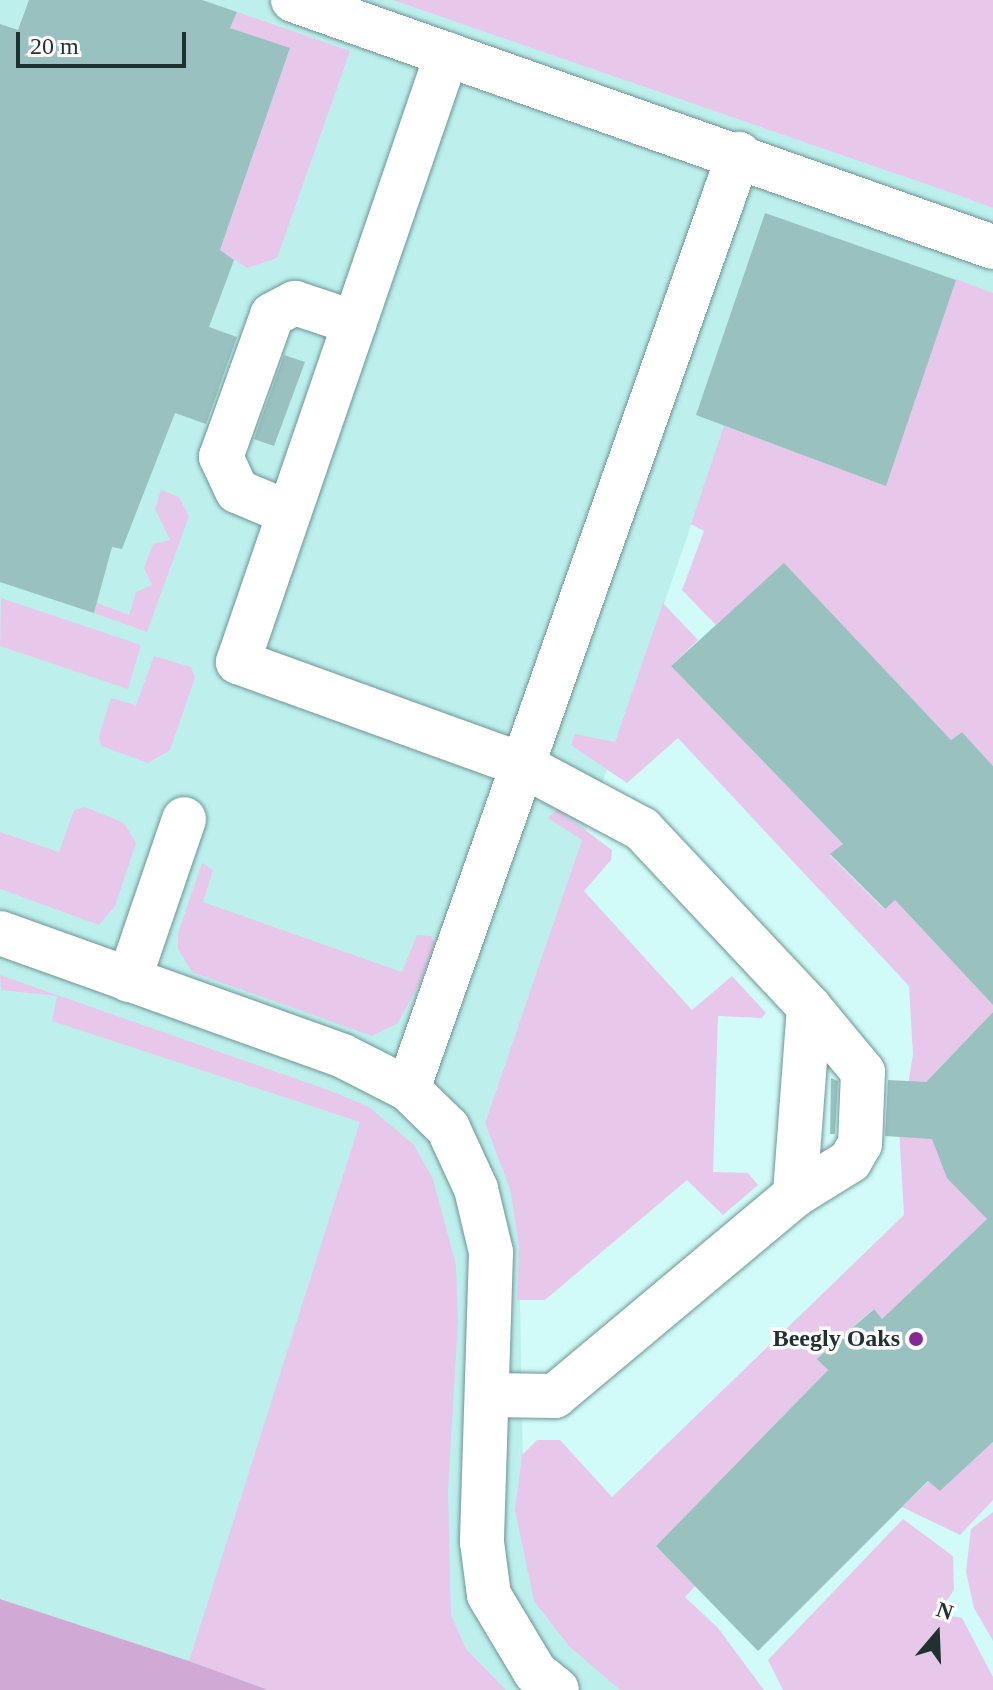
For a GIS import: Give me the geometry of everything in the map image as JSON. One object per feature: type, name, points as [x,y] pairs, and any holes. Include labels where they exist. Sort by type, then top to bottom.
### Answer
[{"type":"lane","points":[[293,0],[739,154],[993,247]]},
{"type":"lane","points":[[447,54],[238,662],[522,765],[642,829],[809,1007],[863,1072],[860,1144],[850,1161],[795,1195],[555,1396],[489,1395]]},
{"type":"lane","points":[[408,1089],[739,154]]},
{"type":"lane","points":[[289,513],[237,491],[221,457],[272,315],[295,303],[355,323]]},
{"type":"lane","points":[[129,980],[184,819]]},
{"type":"lane","points":[[0,933],[343,1056],[408,1089],[448,1128],[486,1220],[489,1395],[482,1542],[489,1595],[535,1672],[557,1690]]},
{"type":"lane","points":[[795,1195],[809,1007]]},
{"type":"shaded area","points":[[0,0],[445,0],[993,197],[993,293],[956,280],[886,486],[725,427],[485,1123],[510,1190],[519,1247],[524,1522],[627,1690],[179,1690],[189,1661],[0,1599]]},
{"type":"shaded area","points":[[393,0],[993,0],[993,208],[955,194]]},
{"type":"shaded area","points":[[237,12],[350,51],[277,258],[247,268],[220,250],[290,49],[230,28]]},
{"type":"shaded area","points":[[956,279],[993,293],[993,766],[962,732],[951,740],[784,564],[716,625],[682,590],[704,531],[691,524],[724,426],[886,485]]},
{"type":"shaded area","points":[[161,490],[179,497],[189,516],[147,632],[94,613],[97,603],[129,615],[136,592],[152,585],[144,568],[153,544],[170,540],[155,509]]},
{"type":"shaded area","points":[[1,598],[141,645],[128,689],[0,646]]},
{"type":"shaded area","points":[[663,603],[698,640],[671,666],[843,844],[830,855],[884,909],[895,900],[993,1005],[993,1012],[917,1091],[907,1091],[913,1054],[909,986],[678,738],[627,783],[571,745],[575,734],[615,742]]},
{"type":"shaded area","points":[[154,656],[191,667],[195,678],[170,750],[148,763],[101,746],[99,736],[111,698],[136,705]]},
{"type":"shaded area","points":[[85,807],[124,823],[136,843],[115,906],[99,925],[0,889],[0,832],[59,852],[74,810]]},
{"type":"shaded area","points":[[557,809],[612,850],[611,860],[584,891],[692,1010],[732,976],[766,1013],[762,1018],[718,1016],[713,1172],[748,1173],[758,1185],[723,1215],[687,1180],[545,1300],[517,1300],[519,1247],[510,1190],[485,1123],[582,840],[548,818]]},
{"type":"shaded area","points":[[202,863],[213,870],[203,902],[402,972],[417,935],[431,936],[435,944],[420,982],[398,1023],[372,1036],[192,972],[178,949],[178,933]]},
{"type":"shaded area","points":[[0,975],[331,1091],[369,1107],[414,1145],[433,1179],[456,1265],[458,1323],[448,1490],[451,1615],[466,1649],[506,1690],[268,1690],[189,1661],[360,1122],[52,1021],[57,996],[1,990]]},
{"type":"shaded area","points":[[899,1127],[937,1129],[987,1219],[882,1319],[873,1309],[818,1359],[828,1370],[656,1546],[695,1586],[685,1597],[718,1628],[764,1690],[620,1690],[569,1646],[534,1601],[515,1510],[522,1455],[537,1440],[560,1440],[612,1497],[904,1215]]},
{"type":"shaded area","points":[[993,1442],[993,1500],[960,1535],[902,1507],[929,1481],[941,1490]]},
{"type":"shaded area","points":[[993,1512],[993,1641],[974,1608],[966,1572],[971,1529]]},
{"type":"shaded area","points":[[903,1519],[953,1556],[954,1590],[945,1603],[951,1616],[962,1618],[993,1677],[993,1690],[783,1690],[768,1660]]},
{"type":"shaded area","points":[[0,1599],[189,1661],[268,1690],[0,1690]]},
{"type":"building","points":[[29,0],[202,0],[237,12],[230,28],[290,48],[220,250],[234,260],[209,327],[237,337],[206,424],[175,413],[122,549],[112,547],[94,613],[0,582],[0,24],[18,30]]},
{"type":"building","points":[[765,213],[956,280],[886,486],[696,415]]},
{"type":"building","points":[[284,355],[305,362],[274,446],[254,439]]},
{"type":"building","points":[[784,563],[951,740],[962,732],[993,766],[993,1005],[895,900],[885,909],[830,854],[843,844],[671,666]]},
{"type":"building","name":"Beegly Oaks","points":[[993,1012],[993,1442],[940,1491],[928,1481],[758,1651],[656,1546],[828,1370],[817,1359],[874,1309],[882,1319],[987,1219],[947,1178],[932,1139],[885,1136],[888,1080],[926,1082]]},
{"type":"building","points":[[831,1078],[838,1081],[835,1134],[830,1134]]},
{"type":"place","name":"Beegly Oaks","points":[[916,1339]]}]
